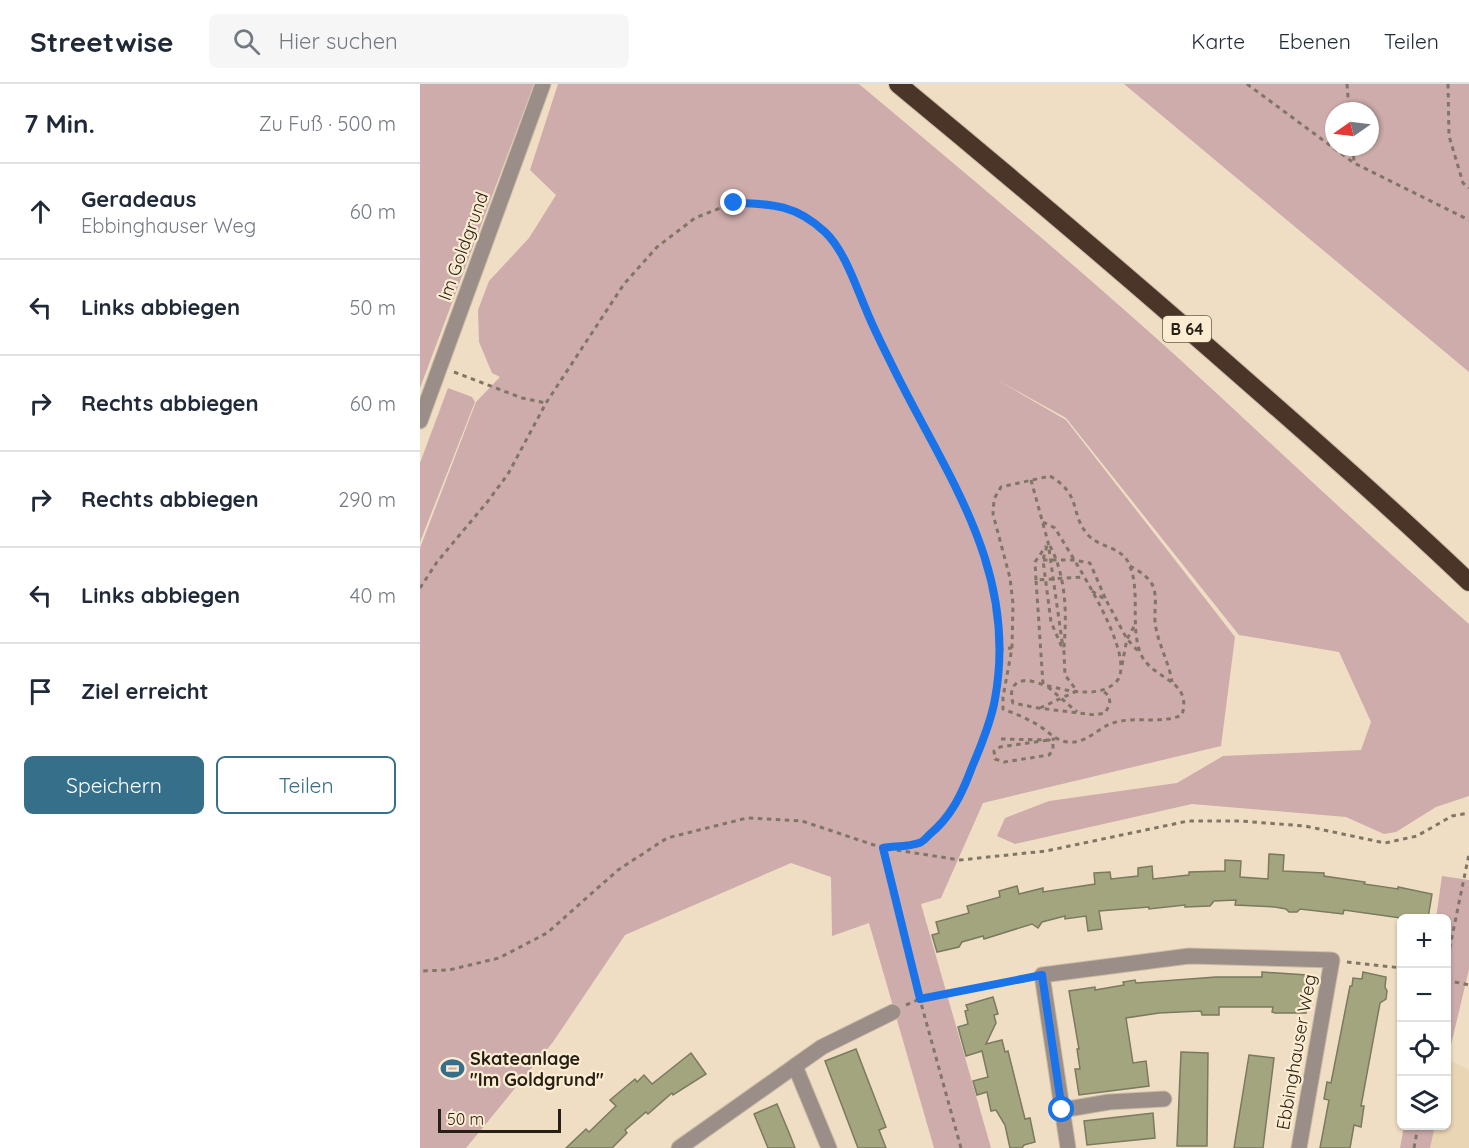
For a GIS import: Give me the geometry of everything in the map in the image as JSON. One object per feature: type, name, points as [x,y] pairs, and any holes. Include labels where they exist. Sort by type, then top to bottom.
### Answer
[{"type":"highway","name":"B 64","points":[[898,84],[1034,196],[1188,329],[1407,523],[1469,582]]},
{"type":"street","name":"Im Goldgrund","points":[[420,421],[543,84]]},
{"type":"street","name":"Ebbinghauser Weg","points":[[1042,975],[1189,956],[1332,960],[1299,1148]]},
{"type":"street","points":[[1042,975],[1068,1148]]},
{"type":"street","points":[[679,1148],[822,1047],[893,1012]]},
{"type":"street","points":[[795,1066],[829,1148]]},
{"type":"street","points":[[1062,1110],[1109,1102],[1164,1099]]},
{"type":"path","points":[[1247,84],[1354,163],[1469,220]]},
{"type":"path","points":[[1347,84],[1348,102]]},
{"type":"path","points":[[1448,84],[1449,136],[1463,183],[1469,188]]},
{"type":"path","points":[[1354,156],[1354,163]]},
{"type":"path","points":[[420,588],[437,562],[508,474],[546,403],[624,284],[657,247],[696,218],[734,203],[773,204],[800,213],[826,233],[844,260],[916,415],[967,507],[981,542],[989,571],[1000,633],[995,699],[980,747],[953,809],[943,824],[920,843],[883,848]]},
{"type":"path","points":[[440,367],[522,399],[546,403]]},
{"type":"path","points":[[1055,739],[1043,728],[1004,709],[1003,698],[1012,648],[1013,604],[1010,578],[993,514],[994,499],[1001,487],[1050,476],[1063,483],[1074,500],[1081,523],[1090,537],[1123,554],[1130,566],[1140,652]]},
{"type":"path","points":[[1031,480],[1048,542],[1064,652],[1065,675],[1077,691]]},
{"type":"path","points":[[1043,522],[1055,528],[1112,628],[1122,666]]},
{"type":"path","points":[[1048,542],[1043,560],[1051,622],[1064,652]]},
{"type":"path","points":[[1048,542],[1058,560],[1067,620],[1064,652]]},
{"type":"path","points":[[1048,542],[1035,562],[1045,685],[1078,713]]},
{"type":"path","points":[[1001,739],[1049,740],[1053,744],[1053,750],[1049,755],[1004,762],[995,759],[994,751],[999,747],[1049,740],[1055,739],[1070,743],[1090,737],[1109,724],[1127,720],[1172,720],[1182,715],[1185,706],[1182,691],[1154,670],[1127,639],[1106,600],[1090,563],[1073,560],[1043,560]]},
{"type":"path","points":[[1130,566],[1139,570],[1152,585],[1155,600],[1155,623],[1172,682]]},
{"type":"path","points":[[1036,580],[1083,577]]},
{"type":"path","points":[[1090,589],[1106,600]]},
{"type":"path","points":[[1103,691],[1109,696],[1110,704],[1105,713],[1095,715],[1013,703],[1011,696],[1013,687],[1020,681],[1077,691],[1103,691],[1117,682],[1127,639],[1136,623]]},
{"type":"path","points":[[999,648],[1012,648]]},
{"type":"path","points":[[1038,708],[1077,691]]},
{"type":"path","points":[[421,971],[449,970],[499,958],[547,933],[618,870],[667,838],[747,818],[802,821],[883,848],[960,860],[1046,851],[1188,821],[1240,821],[1305,826],[1385,843],[1417,836],[1452,816],[1469,813]]},
{"type":"path","points":[[883,848],[920,999],[961,1148]]},
{"type":"path","points":[[1451,942],[1469,854]]},
{"type":"path","points":[[1332,960],[1397,968]]},
{"type":"path","points":[[893,1012],[920,999],[1042,975]]},
{"type":"path","points":[[1451,981],[1469,985]]},
{"type":"path","points":[[1414,1148],[1417,1130]]},
{"type":"shaded area","points":[[420,84],[534,84],[420,388]]},
{"type":"shaded area","points":[[558,84],[859,84],[1136,320],[1469,624],[1469,796],[1436,807],[1396,832],[1384,834],[1346,817],[1192,804],[1015,844],[997,836],[1005,818],[1049,801],[1177,783],[1223,756],[1361,750],[1371,722],[1339,652],[1239,635],[1066,418],[992,377],[1066,420],[1235,637],[1221,746],[983,803],[941,898],[921,904],[991,1148],[934,1148],[869,923],[832,936],[831,877],[791,863],[625,935],[553,1042],[466,1148],[420,1148],[420,548],[476,402],[500,377],[492,373],[479,342],[478,310],[489,281],[529,238],[556,195],[530,170]]},
{"type":"shaded area","points":[[1124,84],[1469,84],[1469,372]]},
{"type":"shaded area","points":[[448,388],[472,397],[475,402],[420,542],[420,463]]},
{"type":"shaded area","points":[[1442,876],[1469,880],[1469,969],[1451,1045],[1451,914],[1437,914]]},
{"type":"shaded area","points":[[1451,1061],[1469,1070],[1469,1148],[1430,1148],[1434,1130],[1451,1130]]},
{"type":"shaded area","points":[[1403,1130],[1434,1130],[1430,1148],[1400,1148]]},
{"type":"building","points":[[1269,854],[1284,855],[1283,871],[1324,873],[1324,876],[1365,882],[1364,884],[1398,889],[1398,887],[1432,894],[1429,914],[1397,914],[1397,917],[1344,910],[1343,914],[1300,909],[1297,912],[1289,912],[1286,909],[1275,907],[1235,905],[1236,900],[1214,901],[1210,906],[1185,907],[1185,905],[1099,911],[1102,929],[1088,931],[1086,916],[1065,919],[1065,916],[1042,922],[1038,928],[1032,924],[984,939],[983,936],[962,942],[959,947],[937,952],[932,935],[939,933],[936,922],[969,913],[967,906],[1000,897],[999,891],[1017,886],[1019,894],[1043,888],[1043,892],[1095,884],[1094,873],[1110,872],[1111,879],[1138,876],[1138,868],[1152,866],[1153,879],[1189,875],[1189,872],[1225,871],[1225,860],[1241,861],[1240,877],[1268,879]]},
{"type":"building","points":[[1262,972],[1307,975],[1306,1013],[1275,1013],[1272,1012],[1273,1007],[1219,1007],[1219,1015],[1202,1015],[1201,1011],[1159,1013],[1126,1018],[1133,1063],[1146,1061],[1149,1086],[1079,1095],[1075,1069],[1080,1069],[1077,1049],[1079,1049],[1069,991],[1095,987],[1095,990],[1124,985],[1123,982],[1135,980],[1136,983],[1216,977],[1262,977]]},
{"type":"building","points":[[1363,972],[1386,977],[1387,991],[1386,999],[1380,1003],[1361,1106],[1364,1106],[1361,1127],[1354,1125],[1350,1148],[1320,1148],[1329,1100],[1324,1099],[1327,1082],[1331,1083],[1350,986],[1352,986],[1353,978],[1362,979]]},
{"type":"building","points":[[993,997],[998,1014],[994,1015],[996,1023],[986,1044],[1002,1040],[1005,1052],[1008,1051],[1025,1119],[1030,1118],[1035,1142],[1024,1145],[1022,1148],[1010,1148],[1005,1125],[996,1110],[991,1111],[987,1092],[977,1095],[973,1081],[988,1077],[982,1051],[966,1056],[958,1027],[968,1024],[966,1005]]},
{"type":"building","points":[[856,1049],[886,1127],[879,1130],[886,1148],[858,1148],[825,1061]]},
{"type":"building","points":[[1181,1052],[1208,1053],[1207,1146],[1177,1146]]},
{"type":"building","points":[[691,1053],[706,1074],[673,1095],[672,1093],[648,1114],[646,1112],[625,1130],[627,1133],[612,1148],[566,1148],[586,1129],[589,1132],[616,1106],[610,1100],[635,1079],[637,1082],[644,1075],[652,1084]]},
{"type":"building","points":[[1249,1055],[1274,1058],[1263,1148],[1234,1148]]},
{"type":"building","points":[[777,1104],[795,1148],[768,1148],[754,1114]]},
{"type":"building","points":[[1153,1113],[1155,1138],[1087,1145],[1084,1121]]},
{"type":"place","name":"Skateanlage \"Im Goldgrund\"","points":[[452,1068]]},
{"type":"route","points":[[734,203],[773,204],[800,213],[826,233],[844,260],[916,415],[967,507],[981,542],[989,571],[1000,633],[995,699],[980,747],[963,789],[943,824],[920,843],[883,848],[920,999],[1042,975],[1062,1110]]}]
